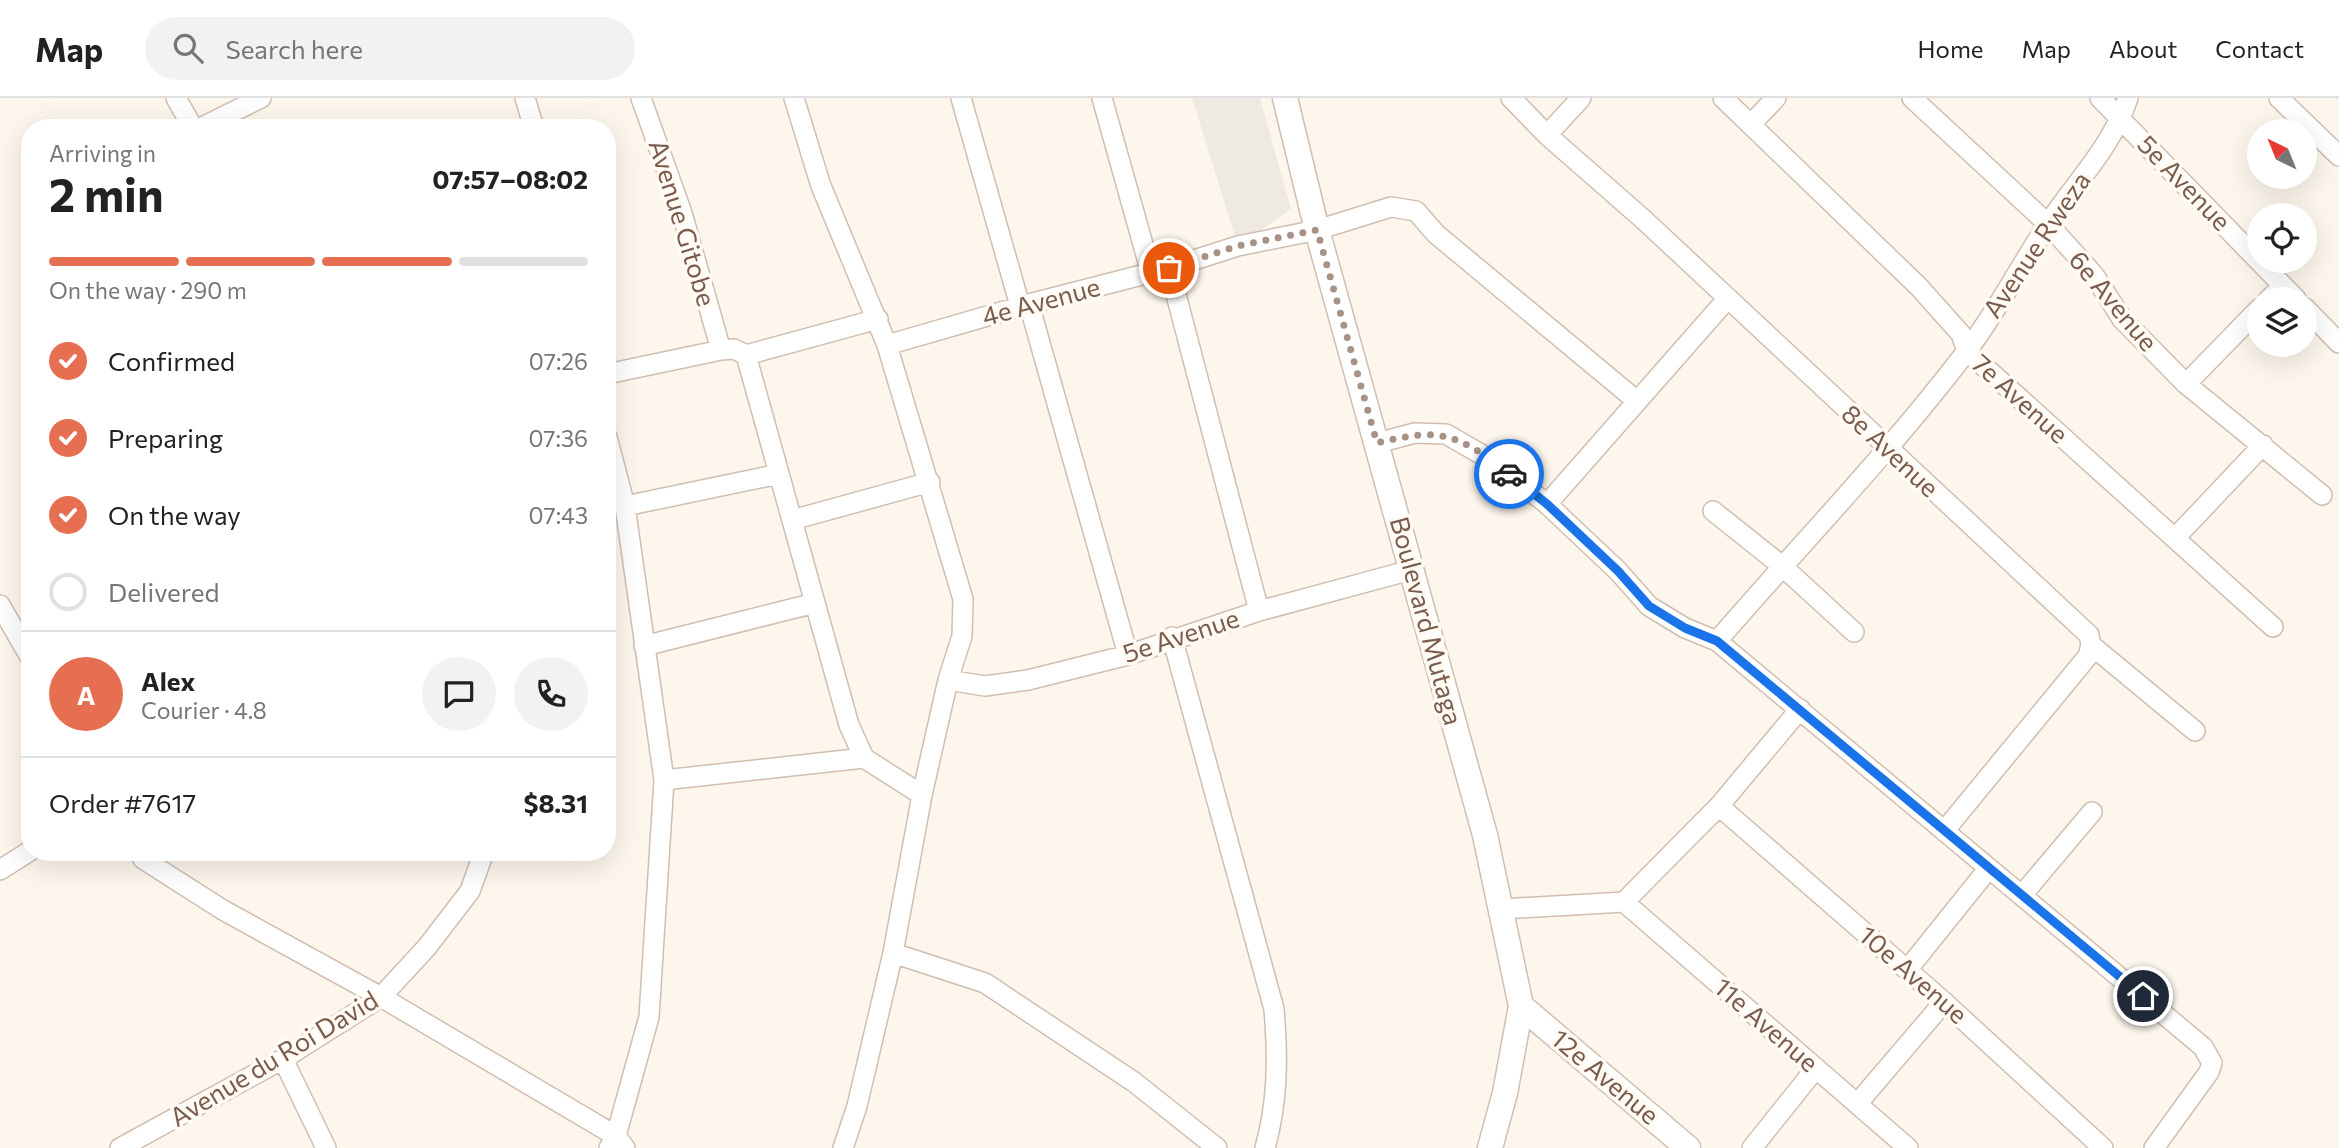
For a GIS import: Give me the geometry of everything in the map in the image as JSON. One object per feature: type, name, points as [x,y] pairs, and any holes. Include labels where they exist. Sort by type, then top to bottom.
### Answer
[{"type":"street","points":[[176,98],[188,119]]},
{"type":"street","points":[[218,119],[261,98]]},
{"type":"street","points":[[525,98],[531,119]]},
{"type":"street","name":"Avenue Gitobe","points":[[641,98],[682,213],[721,350]]},
{"type":"street","points":[[961,98],[1128,654]]},
{"type":"street","points":[[1102,98],[1160,271],[1259,611]]},
{"type":"street","name":"Boulevard Mutaga","points":[[1285,98],[1317,230],[1485,835],[1521,1006],[1505,1093],[1490,1148]]},
{"type":"street","name":"8e Avenue","points":[[1511,98],[1547,135],[2060,605],[2089,635],[2091,645],[2195,731]]},
{"type":"street","points":[[1547,135],[1581,98]]},
{"type":"street","name":"7e Avenue","points":[[1723,98],[1752,123],[1919,287],[1961,334],[1967,351],[2273,627]]},
{"type":"street","points":[[1752,123],[1776,98]]},
{"type":"street","name":"6e Avenue","points":[[1912,98],[2048,224],[2094,275],[2122,319],[2186,384],[2322,495]]},
{"type":"street","name":"5e Avenue","points":[[2100,98],[2122,118],[2276,287]]},
{"type":"street","name":"Avenue Rweza","points":[[1717,641],[1860,481],[1967,351],[2048,224],[2097,158],[2122,118],[2128,98]]},
{"type":"street","points":[[2279,98],[2339,156]]},
{"type":"street","points":[[798,99],[821,186],[887,345],[930,482],[962,598],[962,636],[948,680],[922,794],[893,953],[857,1106],[843,1148]]},
{"type":"street","name":"4e Avenue","points":[[887,345],[1024,305],[1160,271],[1238,246],[1317,230],[1391,207],[1416,211],[1436,234],[1637,401]]},
{"type":"street","points":[[1547,504],[1728,298]]},
{"type":"street","points":[[616,372],[721,350],[734,349],[746,355],[878,319]]},
{"type":"street","points":[[2317,320],[2339,343]]},
{"type":"street","points":[[2186,384],[2247,321]]},
{"type":"street","points":[[746,355],[849,725],[864,758],[922,794]]},
{"type":"street","points":[[1377,443],[1415,433],[1446,434],[1491,460],[1547,504],[1618,571],[1649,606],[1685,628],[1717,641],[2210,1054],[2212,1063],[2209,1072],[2154,1148]]},
{"type":"street","points":[[2175,538],[2263,445]]},
{"type":"street","points":[[147,861],[223,910],[381,997],[617,1144],[649,1017],[664,780],[625,506],[616,471]]},
{"type":"street","points":[[625,506],[779,474]]},
{"type":"street","points":[[792,520],[930,482]]},
{"type":"street","points":[[1713,511],[1782,566],[1854,632]]},
{"type":"street","name":"5e Avenue","points":[[948,680],[985,686],[1028,680],[1128,654],[1172,637],[1411,569]]},
{"type":"street","points":[[644,646],[815,603]]},
{"type":"street","points":[[0,605],[21,641]]},
{"type":"street","points":[[1172,637],[1274,1009],[1279,1064],[1274,1114],[1265,1148]]},
{"type":"street","points":[[1945,830],[2088,656],[2091,645]]},
{"type":"street","points":[[1501,909],[1624,902],[1719,806],[1800,709]]},
{"type":"street","points":[[664,780],[864,758]]},
{"type":"street","name":"10e Avenue","points":[[1719,806],[1944,1002],[2103,1148]]},
{"type":"street","points":[[2022,895],[2092,812]]},
{"type":"street","points":[[0,870],[21,857]]},
{"type":"street","name":"Avenue du Roi David","points":[[120,1148],[283,1059],[381,997],[427,947],[470,891],[481,861]]},
{"type":"street","points":[[1907,970],[1989,868]]},
{"type":"street","name":"11e Avenue","points":[[1624,902],[1908,1148]]},
{"type":"street","points":[[893,953],[985,982],[1134,1082],[1216,1148]]},
{"type":"street","points":[[1857,1104],[1944,1002]]},
{"type":"street","name":"12e Avenue","points":[[1521,1006],[1688,1148]]},
{"type":"street","points":[[283,1059],[326,1148]]},
{"type":"street","points":[[1752,1148],[1816,1068]]},
{"type":"shaded area","points":[[1192,98],[1260,98],[1291,209],[1238,246]]},
{"type":"way so far","points":[[1169,268],[1238,246],[1317,230],[1377,443],[1415,433],[1446,434],[1491,460],[1509,474]]},
{"type":"route","points":[[1509,474],[1547,504],[1618,571],[1649,606],[1685,628],[1717,641],[2143,996]]}]
